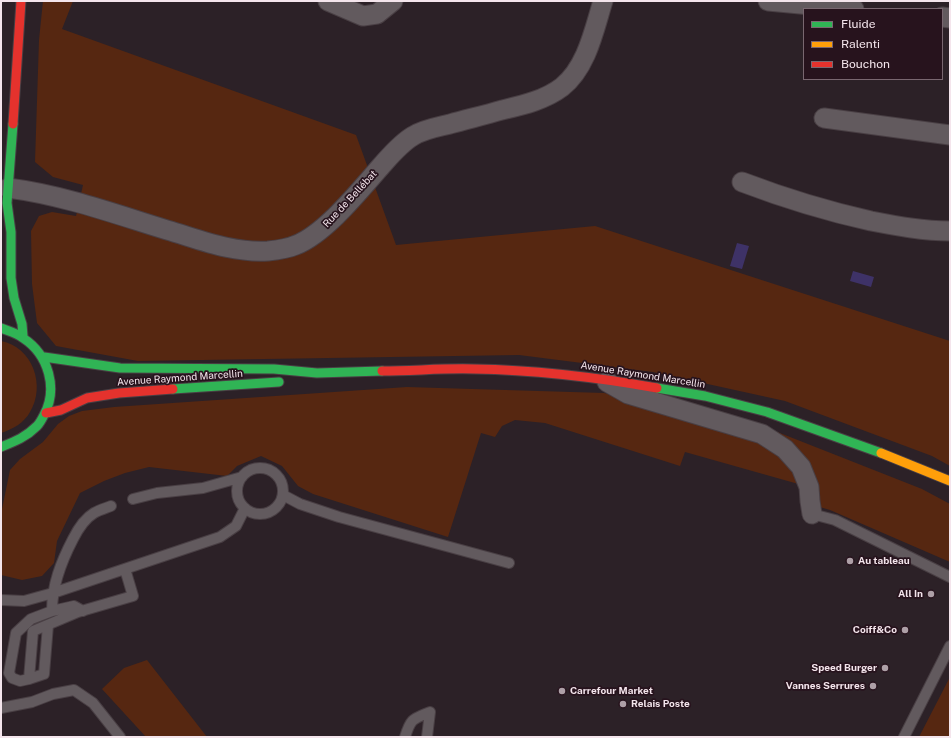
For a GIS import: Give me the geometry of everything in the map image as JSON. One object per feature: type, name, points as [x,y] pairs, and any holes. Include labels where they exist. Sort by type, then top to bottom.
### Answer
[{"type":"main road","points":[[21,1],[8,195],[11,232],[11,278],[14,298],[22,324],[23,336]]},
{"type":"main road","points":[[1,214],[8,195]]},
{"type":"main road","points":[[1,328],[11,330],[23,336],[31,342],[44,357],[51,379],[52,391],[46,414],[39,424],[20,441],[5,446],[7,456]]},
{"type":"main road","name":"Avenue Raymond Marcellin","points":[[44,357],[120,368],[146,369],[274,369],[317,373],[473,369],[538,372],[599,378],[705,396],[767,412],[859,444],[950,481]]},
{"type":"main road","name":"Avenue Raymond Marcellin","points":[[46,414],[61,410],[86,398],[119,393],[275,383],[317,373]]},
{"type":"street","points":[[328,1],[363,16],[377,14],[393,1]]},
{"type":"street","name":"Rue de Bellébat","points":[[8,195],[35,192],[72,201],[232,249],[266,251],[281,250],[296,245],[324,228],[393,152],[413,136],[426,130],[530,103],[548,96],[562,86],[573,75],[582,62],[592,40],[603,1]]},
{"type":"street","points":[[768,1],[843,8]]},
{"type":"street","points":[[824,118],[950,135]]},
{"type":"street","points":[[742,182],[787,199],[848,216],[897,226],[950,231]]},
{"type":"street","points":[[599,378],[628,394],[762,434],[785,449],[801,467],[809,487],[812,514]]},
{"type":"lane","points":[[257,468],[265,468],[273,472],[279,478],[283,486],[283,495],[280,503],[275,509],[268,513],[259,514],[245,508],[238,498],[237,487],[242,477],[248,471],[257,468]]},
{"type":"lane","points":[[133,499],[157,493],[203,488],[242,477]]},
{"type":"lane","points":[[283,495],[300,504],[339,517],[509,563]]},
{"type":"lane","points":[[52,611],[53,593],[58,574],[64,557],[82,524],[93,513],[111,506]]},
{"type":"lane","points":[[1,600],[24,601],[53,593],[220,537],[236,526],[245,508]]},
{"type":"lane","points":[[812,514],[835,520],[950,577]]},
{"type":"lane","points":[[30,679],[33,631],[83,611],[133,596],[125,569]]},
{"type":"lane","points":[[48,625],[44,674],[30,679],[20,680],[12,678],[9,673],[16,633],[30,619],[52,611],[74,606],[83,611]]},
{"type":"lane","points":[[904,737],[950,646]]},
{"type":"lane","points":[[1,708],[32,702],[53,694],[74,690],[93,703],[120,737]]},
{"type":"lane","points":[[405,737],[410,723],[416,718],[430,712],[427,737]]},
{"type":"shaded area","points":[[43,1],[73,1],[62,29],[356,135],[396,245],[595,226],[950,341],[950,466],[932,456],[785,401],[653,372],[519,355],[138,361],[56,346],[37,323],[32,284],[31,231],[39,216],[52,212],[76,216],[83,185],[53,177],[35,162],[39,40]]},
{"type":"shaded area","points":[[737,243],[749,246],[742,269],[730,266]]},
{"type":"shaded area","points":[[853,271],[874,277],[871,287],[850,281]]},
{"type":"shaded area","points":[[1,341],[12,345],[21,351],[28,359],[34,369],[37,391],[35,402],[25,419],[14,427],[1,433]]},
{"type":"shaded area","points":[[407,387],[604,393],[752,422],[922,489],[950,504],[950,562],[830,510],[806,503],[809,487],[685,452],[680,466],[545,423],[515,420],[502,426],[495,437],[481,433],[448,537],[313,494],[298,486],[282,466],[261,456],[237,466],[227,476],[149,467],[125,473],[104,481],[80,493],[57,541],[54,563],[42,576],[22,580],[1,575],[1,514],[10,470],[20,459],[43,442],[58,424],[69,416],[82,411],[114,407]]},
{"type":"shaded area","points":[[147,660],[207,737],[146,737],[102,689],[124,668]]},
{"type":"shaded area","points":[[950,677],[950,737],[919,737]]},
{"type":"traffic: fast","points":[[13,124],[7,203],[11,232],[11,278],[14,298],[22,324],[23,336]]},
{"type":"traffic: fast","points":[[1,328],[18,335],[32,345],[45,363],[50,384],[48,405],[39,424],[25,436],[1,447]]},
{"type":"traffic: fast","points":[[44,357],[120,368],[274,369],[317,373],[382,371]]},
{"type":"traffic: fast","points":[[173,389],[279,382]]},
{"type":"traffic: fast","points":[[657,388],[705,396],[767,412],[881,453]]},
{"type":"traffic: slow","points":[[881,453],[950,481]]},
{"type":"traffic: jam","points":[[13,124],[21,1]]},
{"type":"traffic: jam","points":[[382,371],[462,369],[520,371],[588,377],[657,388]]},
{"type":"traffic: jam","points":[[46,413],[61,410],[87,398],[119,393],[173,389]]},
{"type":"place","name":"Au tableau","points":[[850,561]]},
{"type":"place","name":"All In","points":[[931,594]]},
{"type":"place","name":"Coiff&Co","points":[[905,630]]},
{"type":"place","name":"Speed Burger","points":[[885,668]]},
{"type":"place","name":"Vannes Serrures","points":[[873,686]]},
{"type":"place","name":"Carrefour Market","points":[[562,691]]},
{"type":"place","name":"Relais Poste","points":[[623,704]]}]
